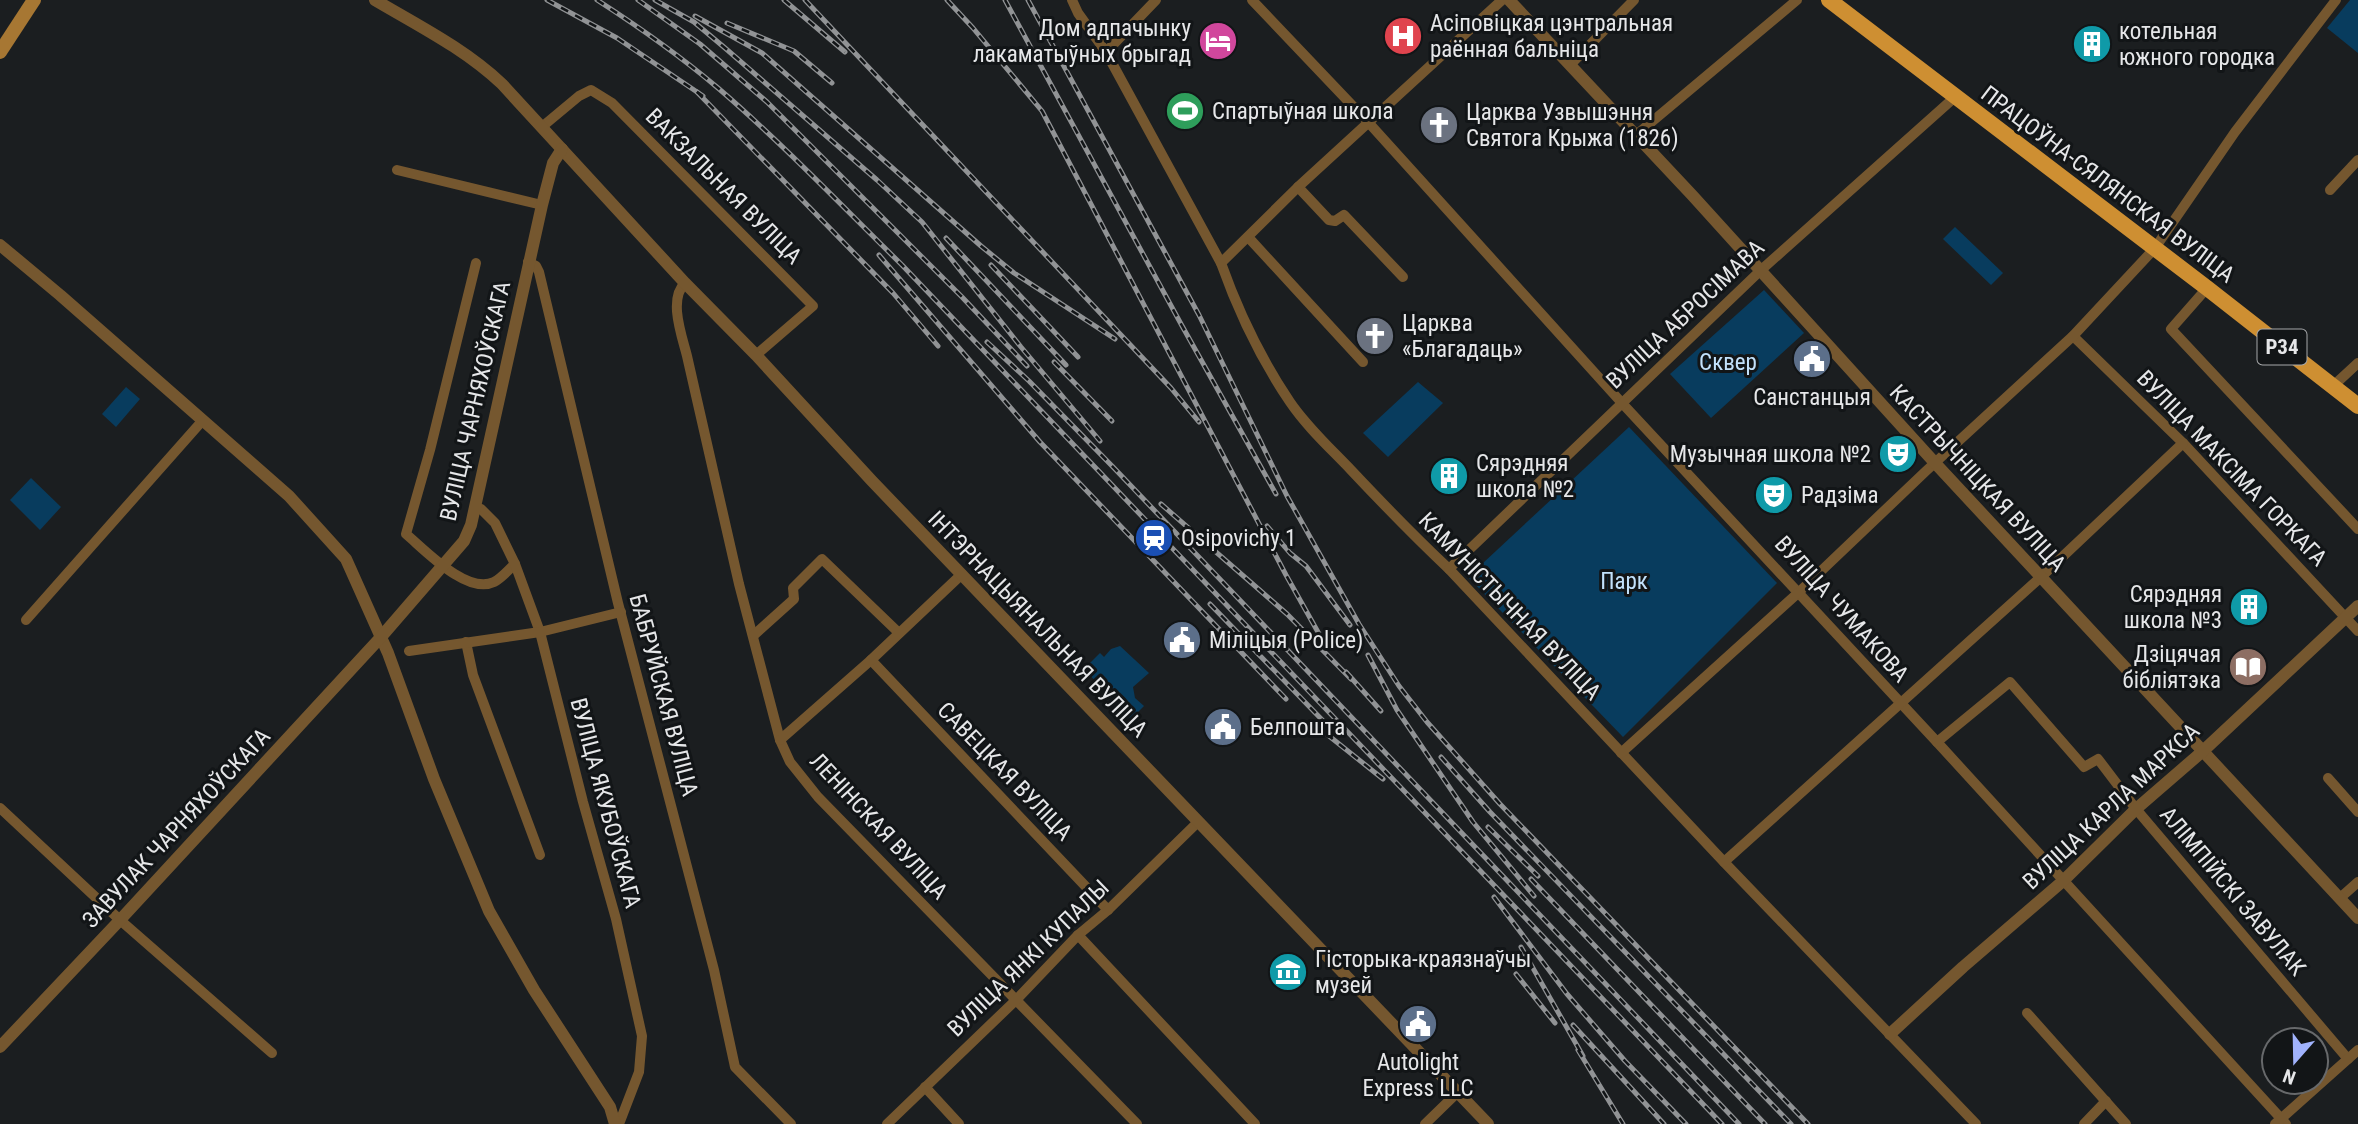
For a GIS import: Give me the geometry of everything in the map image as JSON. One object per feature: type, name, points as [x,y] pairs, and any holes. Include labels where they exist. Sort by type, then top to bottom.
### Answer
[{"type":"main road","points":[[0,52],[34,0]]},
{"type":"main road","name":"ПРАЦОЎНА-СЯЛЯНСКАЯ ВУЛІЦА","points":[[1829,0],[2358,406]]},
{"type":"street","name":"ІНТЭРНАЦЫЯНАЛЬНАЯ ВУЛІЦА","points":[[375,0],[470,56],[543,126],[685,283],[1488,1124]]},
{"type":"street","name":"КАМУНІСТЫЧНАЯ ВУЛІЦА","points":[[1072,0],[1106,52],[1221,263],[1232,295],[1259,351],[1290,403],[1403,526],[1449,569],[1724,862],[1976,1124]]},
{"type":"street","points":[[1106,52],[1156,0]]},
{"type":"street","name":"ВУЛІЦА ЧУМАКОВА","points":[[1252,0],[1368,122],[1621,402],[1937,742],[2280,1122]]},
{"type":"street","points":[[1221,263],[1298,187],[1502,0]]},
{"type":"street","name":"КАСТРЫЧНІЦКАЯ ВУЛІЦА","points":[[1509,0],[1572,64],[1935,463],[2358,918]]},
{"type":"street","points":[[1572,64],[1634,0]]},
{"type":"street","points":[[1636,135],[1797,0]]},
{"type":"street","points":[[1621,753],[1798,593],[2073,336],[2155,248],[2235,132],[2336,0]]},
{"type":"street","name":"ВАКЗАЛЬНАЯ ВУЛІЦА","points":[[543,126],[579,96],[591,90],[612,103],[813,306],[756,355]]},
{"type":"street","name":"ВУЛІЦА АБРОСІМАВА","points":[[1449,569],[1760,271],[1955,97]]},
{"type":"street","name":"ВУЛІЦА ЧАРНЯХОЎСКАГА","points":[[381,637],[444,566],[468,534],[528,262],[553,163],[562,149]]},
{"type":"street","points":[[2330,190],[2358,160]]},
{"type":"street","points":[[397,170],[542,205]]},
{"type":"street","points":[[1298,187],[1329,220],[1335,221],[1344,215],[1403,277]]},
{"type":"street","points":[[1248,237],[1363,362]]},
{"type":"street","points":[[0,245],[289,496],[346,559],[381,637],[434,779],[489,911],[534,990],[610,1107],[617,1124]]},
{"type":"street","name":"БАБРУЙСКАЯ ВУЛІЦА","points":[[528,262],[536,266],[539,272],[621,612],[714,970],[735,1067],[791,1124]]},
{"type":"street","points":[[476,263],[430,450],[406,534],[444,566],[472,583],[482,585],[495,582],[515,564]]},
{"type":"street","name":"ЛЕНІНСКАЯ ВУЛІЦА","points":[[685,283],[677,295],[679,319],[739,584],[780,740],[790,762],[818,797],[1137,1124]]},
{"type":"street","points":[[2207,288],[2171,329],[2358,529]]},
{"type":"street","name":"ВУЛІЦА МАКСІМА ГОРКАГА","points":[[2073,336],[2183,443],[2358,631]]},
{"type":"street","points":[[2332,387],[2358,363]]},
{"type":"street","points":[[26,620],[203,420]]},
{"type":"street","points":[[1724,862],[1799,792],[1901,705],[2183,443]]},
{"type":"street","name":"ВУЛІЦА ЯКУБОЎСКАГА","points":[[475,507],[481,509],[495,523],[515,564],[540,632],[616,919],[642,1036],[639,1072],[617,1124]]},
{"type":"street","points":[[754,635],[793,599],[793,588],[822,559],[900,633]]},
{"type":"street","points":[[780,740],[871,660],[962,574]]},
{"type":"street","name":"ВУЛІЦА КАРЛА МАРКСА","points":[[1890,1034],[2063,881],[2136,809],[2203,751],[2358,606]]},
{"type":"street","points":[[409,650],[540,632],[621,612]]},
{"type":"street","name":"ЗАВУЛАК ЧАРНЯХОЎСКАГА","points":[[0,1047],[381,637]]},
{"type":"street","points":[[466,642],[473,675],[540,855]]},
{"type":"street","name":"САВЕЦКАЯ ВУЛІЦА","points":[[871,660],[1108,910]]},
{"type":"street","name":"АЛІМПІЙСКІ ЗАВУЛАК","points":[[1937,742],[2010,682],[2084,767],[2098,759],[2136,809],[2348,1059]]},
{"type":"street","points":[[2328,778],[2358,812]]},
{"type":"street","points":[[0,808],[120,920],[272,1053]]},
{"type":"street","name":"ВУЛІЦА ЯНКІ КУПАЛЫ","points":[[887,1124],[1017,999],[1078,935],[1108,910],[1198,822]]},
{"type":"street","points":[[2340,898],[2358,882]]},
{"type":"street","points":[[1078,935],[1255,1124]]},
{"type":"street","points":[[2028,1013],[2126,1124]]},
{"type":"street","points":[[2280,1122],[2358,1049]]},
{"type":"street","points":[[925,1087],[959,1124]]},
{"type":"street","points":[[1425,1124],[1457,1093]]},
{"type":"street","points":[[2084,1124],[2106,1101]]},
{"type":"green space","points":[[2350,0],[2358,0],[2358,53],[2327,28]]},
{"type":"green space","points":[[1955,227],[2003,273],[1991,285],[1943,239]]},
{"type":"green space","name":"Сквер","points":[[1764,290],[1804,333],[1711,418],[1670,374]]},
{"type":"green space","points":[[1418,382],[1443,403],[1388,457],[1363,433]]},
{"type":"green space","points":[[126,387],[140,399],[116,427],[102,414]]},
{"type":"green space","name":"Парк","points":[[1629,427],[1777,583],[1623,737],[1468,577]]},
{"type":"green space","points":[[31,478],[61,507],[40,530],[10,500]]},
{"type":"green space","points":[[1120,646],[1149,673],[1133,687],[1135,698],[1144,706],[1131,719],[1084,669],[1100,653],[1104,657],[1111,649]]},
{"type":"railway","points":[[547,0],[617,38],[703,96]]},
{"type":"railway","points":[[597,0],[659,42],[718,88],[788,152],[902,265],[1722,1124]]},
{"type":"railway","points":[[638,0],[700,44],[767,102],[962,297],[1027,366]]},
{"type":"railway","points":[[655,0],[694,22],[922,222],[1100,441]]},
{"type":"railway","points":[[784,0],[845,52]]},
{"type":"railway","points":[[805,0],[1171,388],[1199,422]]},
{"type":"railway","points":[[947,0],[1042,111],[1323,641]]},
{"type":"railway","points":[[1005,0],[1276,494]]},
{"type":"railway","points":[[1028,0],[1199,315],[1287,496],[1359,624],[1399,686],[1427,722],[1500,804],[1808,1124]]},
{"type":"railway","points":[[695,16],[762,53],[1014,273],[1115,339]]},
{"type":"railway","points":[[727,23],[794,51],[832,83]]},
{"type":"railway","points":[[697,92],[893,293],[938,346]]},
{"type":"railway","points":[[946,238],[1066,365]]},
{"type":"railway","points":[[879,255],[1040,442],[1286,699]]},
{"type":"railway","points":[[991,265],[1078,357]]},
{"type":"railway","points":[[987,342],[1114,468],[1739,1124]]},
{"type":"railway","points":[[1054,362],[1112,421]]},
{"type":"railway","points":[[1161,504],[1287,614],[1351,679]]},
{"type":"railway","points":[[1267,526],[1290,553],[1306,566],[1350,625]]},
{"type":"railway","points":[[1210,604],[1329,727]]},
{"type":"railway","points":[[1368,655],[1397,710],[1473,822],[1534,896]]},
{"type":"railway","points":[[1346,672],[1381,711]]},
{"type":"railway","points":[[1314,724],[1383,779]]},
{"type":"railway","points":[[1441,757],[1490,812],[1791,1124]]},
{"type":"railway","points":[[1488,827],[1538,876]]},
{"type":"railway","points":[[1531,879],[1765,1124]]},
{"type":"railway","points":[[1494,897],[1567,994],[1625,1061],[1686,1124]]},
{"type":"railway","points":[[1521,947],[1583,1056]]},
{"type":"railway","points":[[1516,974],[1555,1023]]},
{"type":"railway","points":[[1573,1025],[1664,1124]]},
{"type":"railway","points":[[1578,1050],[1623,1124]]},
{"type":"place","name":"Асіповіцкая цэнтральная раённая бальніца","points":[[1403,36]]},
{"type":"place","name":"Дом адпачынку лакаматыўных брыгад","points":[[1218,41]]},
{"type":"place","name":"котельная южного городка","points":[[2092,44]]},
{"type":"place","name":"Спартыўная школа","points":[[1185,111]]},
{"type":"place","name":"Царква Узвышэння Святога Крыжа (1826)","points":[[1439,125]]},
{"type":"place","name":"Царква «Благадаць»","points":[[1375,336]]},
{"type":"place","name":"Санстанцыя","points":[[1812,359]]},
{"type":"place","name":"Музычная школа №2","points":[[1898,454]]},
{"type":"place","name":"Сярэдняя школа №2","points":[[1449,476]]},
{"type":"place","name":"Радзіма","points":[[1774,495]]},
{"type":"place","name":"Osipovichy 1","points":[[1154,538]]},
{"type":"place","name":"Сярэдняя школа №3","points":[[2249,607]]},
{"type":"place","name":"Міліцыя (Police)","points":[[1182,640]]},
{"type":"place","name":"Дзіцячая бібліятэка","points":[[2248,667]]},
{"type":"place","name":"Белпошта","points":[[1223,727]]},
{"type":"place","name":"Гісторыка-краязнаўчы музей","points":[[1288,972]]},
{"type":"place","name":"Autolight Express LLC","points":[[1418,1024]]}]
